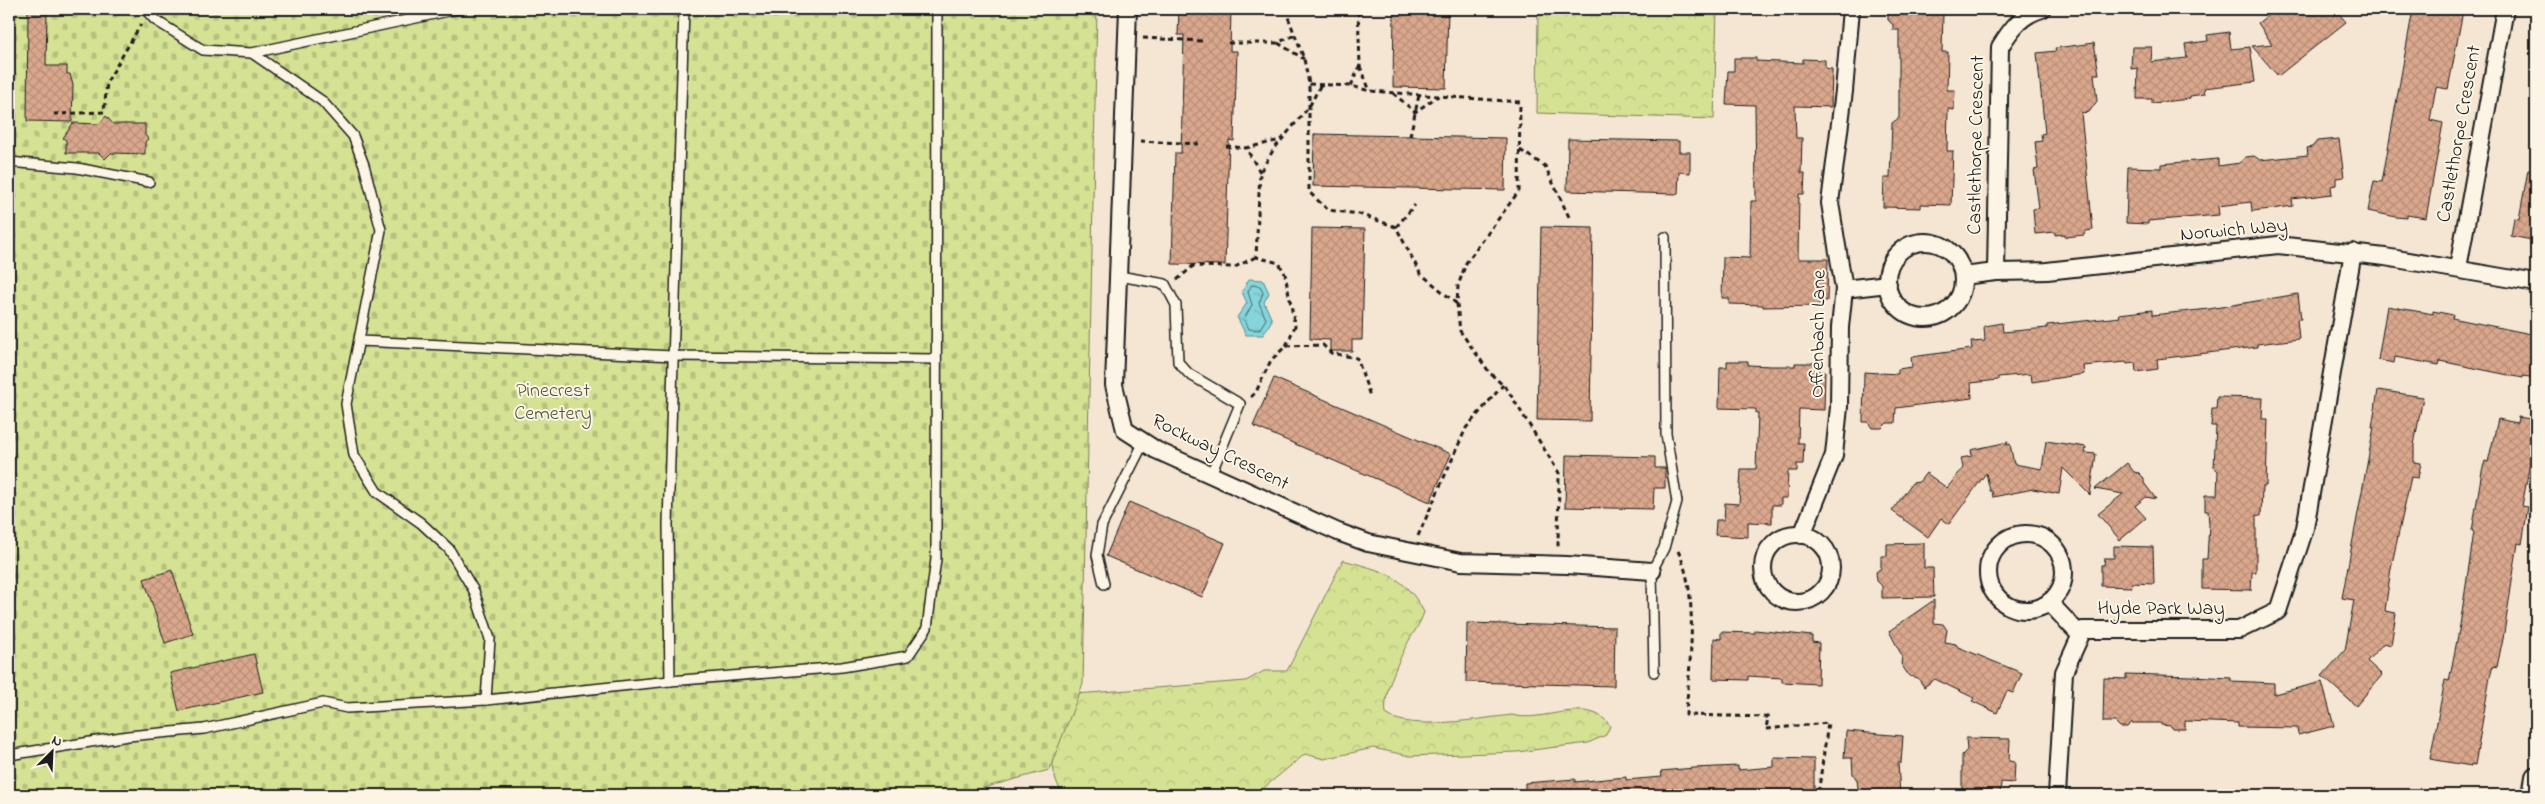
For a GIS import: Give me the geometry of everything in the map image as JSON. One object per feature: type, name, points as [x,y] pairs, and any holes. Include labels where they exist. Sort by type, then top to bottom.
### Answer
[{"type":"street","name":"Rockway Crescent","points":[[1128,9],[1114,385],[1125,430],[1156,450],[1338,532],[1368,543],[1461,562],[1558,565],[1652,571]]},
{"type":"street","name":"Offenbach Lane","points":[[1802,535],[1834,456],[1839,407],[1840,327],[1844,289],[1830,203],[1844,91],[1851,9]]},
{"type":"street","name":"Castlethorpe Crescent","points":[[1996,272],[2000,47],[2013,26],[2029,13],[2042,9]]},
{"type":"street","name":"Castlethorpe Crescent","points":[[2458,268],[2505,9]]},
{"type":"street","points":[[1921,242],[1933,243],[1953,254],[1960,264],[1963,276],[1962,289],[1957,301],[1948,310],[1936,316],[1923,317],[1910,314],[1899,307],[1891,297],[1888,284],[1888,272],[1896,256],[1910,245],[1921,242]]},
{"type":"street","name":"Norwich Way","points":[[1963,276],[1996,272],[2047,271],[2278,245],[2353,252],[2458,268],[2536,283]]},
{"type":"street","name":"Hyde Park Way","points":[[2057,795],[2064,672],[2083,630],[2238,630],[2278,611],[2305,528],[2353,252]]},
{"type":"street","points":[[1844,289],[1888,284]]},
{"type":"street","points":[[2027,534],[2040,536],[2051,543],[2059,554],[2064,566],[2063,579],[2059,591],[2048,602],[2037,608],[2024,610],[2011,607],[1996,595],[1988,577],[1988,564],[1993,552],[2002,542],[2014,536],[2027,534]]},
{"type":"street","points":[[1791,535],[1802,535],[1813,538],[1822,545],[1829,555],[1831,572],[1825,588],[1817,596],[1795,602],[1785,600],[1772,590],[1764,576],[1764,565],[1772,545],[1781,538],[1791,535]]},
{"type":"street","points":[[2048,602],[2080,635]]},
{"type":"street","points":[[2533,795],[2536,777]]},
{"type":"lane","points":[[146,11],[155,20],[203,50],[252,53],[458,9]]},
{"type":"lane","points":[[670,680],[668,524],[684,9]]},
{"type":"lane","points":[[9,755],[128,736],[204,729],[323,703],[347,708],[486,700],[670,680],[842,667],[908,656],[926,628],[936,559],[937,9]]},
{"type":"lane","points":[[252,53],[322,101],[353,136],[364,165],[381,230],[346,404],[354,455],[377,492],[421,523],[449,549],[474,591],[490,639],[486,700]]},
{"type":"lane","points":[[9,162],[77,168],[149,182]]},
{"type":"lane","points":[[1654,672],[1652,571],[1664,548],[1677,502],[1666,434],[1664,237]]},
{"type":"lane","points":[[1119,276],[1165,284],[1176,305],[1178,362],[1190,374],[1240,404],[1211,474]]},
{"type":"lane","points":[[360,341],[673,356],[936,359]]},
{"type":"lane","points":[[1104,584],[1097,554],[1102,525],[1144,442]]},
{"type":"path","points":[[1285,9],[1304,59],[1309,84],[1309,192],[1328,210],[1359,214],[1396,227],[1420,274],[1457,304]]},
{"type":"path","points":[[1358,9],[1360,65],[1370,91]]},
{"type":"path","points":[[54,114],[104,112],[107,82],[146,11]]},
{"type":"path","points":[[1228,43],[1278,43],[1295,35]]},
{"type":"path","points":[[1127,37],[1202,41]]},
{"type":"path","points":[[1278,43],[1304,59]]},
{"type":"path","points":[[1351,86],[1360,65]]},
{"type":"path","points":[[1309,84],[1351,86],[1370,91],[1393,93],[1520,102],[1519,191],[1466,264],[1458,286],[1457,304],[1460,331],[1490,373],[1502,385],[1559,472],[1558,565]]},
{"type":"path","points":[[1256,257],[1260,172],[1281,140],[1309,106],[1321,84]]},
{"type":"path","points":[[1393,93],[1415,112]]},
{"type":"path","points":[[1410,136],[1419,95]]},
{"type":"path","points":[[1415,112],[1438,96]]},
{"type":"path","points":[[1123,140],[1200,144]]},
{"type":"path","points":[[1226,146],[1246,148],[1281,140]]},
{"type":"path","points":[[1246,148],[1260,172]]},
{"type":"path","points":[[1520,150],[1546,166],[1569,217]]},
{"type":"path","points":[[1396,227],[1415,205]]},
{"type":"path","points":[[1169,291],[1192,266],[1235,268],[1256,257],[1279,262],[1285,274],[1295,326],[1286,346],[1271,360],[1256,392],[1240,404]]},
{"type":"path","points":[[1286,346],[1323,345],[1331,353],[1357,358],[1370,396]]},
{"type":"path","points":[[1412,552],[1466,428],[1502,385]]},
{"type":"path","points":[[1669,530],[1683,560],[1691,602],[1686,715],[1768,717],[1766,729],[1828,724],[1818,795]]},
{"type":"green space","name":"Pinecrest Cemetery","points":[[9,9],[1097,9],[1083,684],[1049,770],[957,795],[9,795]]},
{"type":"green space","points":[[1538,9],[1717,9],[1714,119],[1537,113]]},
{"type":"green space","points":[[1343,560],[1369,567],[1391,576],[1408,589],[1424,612],[1391,679],[1386,714],[1411,722],[1428,723],[1465,721],[1512,715],[1524,717],[1578,711],[1590,712],[1601,717],[1610,726],[1606,735],[1588,743],[1517,752],[1410,756],[1373,748],[1324,759],[1305,754],[1255,795],[1065,795],[1056,780],[1054,771],[1052,751],[1053,722],[1076,694],[1246,681],[1264,671],[1287,671]]},
{"type":"water","points":[[1249,279],[1263,280],[1269,293],[1264,302],[1272,320],[1263,335],[1246,335],[1237,317],[1247,303],[1242,292]]},
{"type":"building","points":[[28,9],[47,9],[46,66],[67,66],[67,74],[70,74],[73,85],[72,122],[27,121]]},
{"type":"building","points":[[1179,9],[1231,9],[1230,51],[1237,51],[1234,141],[1229,140],[1225,265],[1172,264],[1175,153],[1181,153],[1184,35],[1178,35]]},
{"type":"building","points":[[1394,9],[1448,9],[1446,88],[1393,87]]},
{"type":"building","points":[[1888,9],[1934,9],[1934,12],[1943,13],[1942,52],[1948,52],[1947,90],[1955,90],[1954,110],[1948,109],[1947,151],[1953,151],[1951,205],[1921,204],[1921,208],[1883,207],[1884,178],[1890,178],[1892,123],[1899,118],[1899,30],[1893,30],[1893,25],[1888,20]]},
{"type":"building","points":[[2276,9],[2335,9],[2346,22],[2278,76],[2252,46],[2272,44],[2258,23]]},
{"type":"building","points":[[2413,9],[2451,9],[2463,11],[2448,89],[2436,87],[2430,120],[2443,123],[2426,218],[2407,215],[2407,218],[2396,217],[2368,211],[2374,181],[2382,182]]},
{"type":"building","points":[[2229,32],[2231,49],[2250,47],[2255,82],[2204,88],[2205,94],[2190,96],[2190,99],[2152,103],[2152,99],[2137,99],[2138,68],[2131,69],[2132,47],[2152,47],[2151,62],[2187,58],[2185,44],[2208,41],[2207,35]]},
{"type":"building","points":[[2094,43],[2099,74],[2094,74],[2097,101],[2089,112],[2081,113],[2093,230],[2086,231],[2084,235],[2065,237],[2065,234],[2055,235],[2055,232],[2035,234],[2033,209],[2039,208],[2034,170],[2038,169],[2035,142],[2042,141],[2041,134],[2045,133],[2037,53],[2056,51],[2055,48]]},
{"type":"building","points":[[1734,58],[1756,58],[1756,61],[1803,63],[1803,59],[1825,60],[1825,68],[1832,69],[1831,107],[1795,106],[1796,138],[1802,138],[1801,173],[1805,173],[1804,194],[1799,194],[1798,259],[1828,259],[1827,301],[1819,300],[1819,306],[1763,307],[1763,305],[1729,304],[1729,298],[1722,298],[1723,257],[1750,258],[1751,201],[1756,201],[1755,105],[1726,104],[1728,71],[1734,71]]},
{"type":"building","points":[[106,116],[113,124],[145,124],[145,135],[148,139],[145,142],[145,154],[111,153],[105,159],[99,153],[66,153],[66,140],[63,138],[73,123],[99,124]]},
{"type":"building","points":[[1314,134],[1506,138],[1505,190],[1313,186]]},
{"type":"building","points":[[1568,139],[1679,141],[1679,152],[1690,152],[1690,173],[1679,172],[1678,194],[1567,191]]},
{"type":"building","points":[[2339,139],[2344,177],[2336,178],[2336,185],[2331,186],[2332,194],[2292,199],[2293,206],[2252,211],[2251,202],[2218,206],[2219,215],[2148,221],[2148,224],[2126,223],[2128,167],[2161,168],[2161,164],[2218,159],[2218,166],[2240,163],[2245,157],[2254,156],[2260,160],[2308,155],[2307,148],[2312,147],[2317,141]]},
{"type":"building","points":[[2528,170],[2536,171],[2536,237],[2533,237],[2532,240],[2511,236],[2514,218],[2519,219]]},
{"type":"building","points":[[1541,227],[1593,228],[1590,421],[1537,420]]},
{"type":"building","points":[[1312,228],[1365,229],[1362,340],[1352,340],[1352,351],[1330,351],[1330,340],[1310,339]]},
{"type":"building","points":[[2298,294],[2301,319],[2297,319],[2299,339],[2257,344],[2257,347],[2157,359],[2158,369],[2136,372],[2135,363],[2127,364],[2126,362],[2083,366],[2084,374],[2032,382],[2031,374],[1998,377],[1998,380],[1971,383],[1972,398],[1896,408],[1895,423],[1887,423],[1882,428],[1872,428],[1868,422],[1863,422],[1864,372],[1898,374],[1898,369],[1912,367],[1911,357],[1972,349],[1971,342],[1985,341],[1984,326],[2002,323],[2003,332],[2047,328],[2047,325],[2120,317],[2119,314],[2152,310],[2152,315],[2209,309]]},
{"type":"building","points":[[2387,306],[2433,314],[2433,311],[2453,315],[2452,318],[2536,335],[2536,378],[2523,376],[2523,378],[2440,361],[2439,365],[2395,357],[2394,363],[2378,360]]},
{"type":"building","points":[[1727,361],[1748,361],[1748,365],[1772,366],[1795,366],[1795,363],[1819,363],[1819,372],[1825,372],[1824,410],[1799,409],[1798,443],[1804,443],[1803,464],[1797,464],[1797,471],[1788,471],[1787,498],[1781,498],[1781,505],[1772,505],[1772,523],[1748,522],[1748,537],[1715,535],[1716,520],[1724,520],[1725,503],[1739,504],[1741,469],[1756,469],[1758,413],[1756,413],[1756,409],[1719,408],[1720,367],[1727,367]]},
{"type":"building","points":[[1274,378],[1451,454],[1430,502],[1253,426]]},
{"type":"building","points":[[2378,390],[2423,397],[2414,445],[2414,462],[2421,463],[2418,478],[2411,477],[2391,568],[2385,611],[2396,613],[2391,645],[2384,643],[2367,661],[2382,675],[2356,706],[2322,676],[2345,650],[2354,600],[2342,598],[2374,427],[2372,427]]},
{"type":"building","points":[[2217,397],[2263,398],[2262,419],[2268,419],[2266,486],[2262,486],[2261,516],[2256,515],[2256,572],[2252,572],[2251,590],[2202,589],[2202,559],[2207,559],[2209,524],[2208,511],[2205,511],[2205,495],[2217,495],[2218,471],[2214,467],[2216,426],[2211,426],[2212,409],[2216,409]]},
{"type":"building","points":[[2518,417],[2536,420],[2536,459],[2531,458],[2522,506],[2528,507],[2522,544],[2518,543],[2504,633],[2497,667],[2493,666],[2490,677],[2475,765],[2471,764],[2471,766],[2430,759],[2445,680],[2449,681],[2460,625],[2482,471],[2485,461],[2488,462],[2498,419],[2517,423]]},
{"type":"building","points":[[2046,441],[2086,447],[2085,453],[2096,454],[2090,495],[2063,468],[2059,494],[2033,489],[1993,497],[1986,473],[1949,524],[1941,518],[1928,537],[1892,511],[1912,483],[1919,482],[1926,473],[1947,488],[1963,468],[1961,458],[1972,456],[1971,450],[2008,442],[2006,445],[2010,444],[2014,464],[2042,469]]},
{"type":"building","points":[[1566,455],[1655,457],[1655,468],[1665,468],[1665,488],[1654,488],[1653,509],[1565,507]]},
{"type":"building","points":[[2127,463],[2134,472],[2139,473],[2144,478],[2144,483],[2156,499],[2146,497],[2135,506],[2146,518],[2120,540],[2098,514],[2123,494],[2095,489]]},
{"type":"building","points":[[1129,502],[1225,543],[1202,597],[1106,556]]},
{"type":"building","points":[[1924,543],[1924,568],[1933,568],[1934,597],[1882,598],[1882,586],[1877,581],[1876,572],[1881,568],[1881,556],[1887,556],[1887,544]]},
{"type":"building","points":[[2114,546],[2153,547],[2154,584],[2131,583],[2132,587],[2101,586],[2101,565],[2104,565],[2105,558],[2114,558]]},
{"type":"building","points":[[172,570],[193,634],[165,643],[144,579]]},
{"type":"building","points":[[1934,600],[1934,623],[1943,624],[1947,630],[1945,642],[1956,644],[1958,647],[2022,673],[2013,693],[2007,691],[1997,713],[1972,701],[1974,698],[1935,679],[1924,687],[1918,678],[1909,676],[1901,664],[1902,656],[1889,631]]},
{"type":"building","points":[[1467,623],[1615,627],[1614,686],[1466,682]]},
{"type":"building","points":[[1755,630],[1812,636],[1812,642],[1819,643],[1818,684],[1782,682],[1782,678],[1748,676],[1748,680],[1713,679],[1714,638],[1721,639],[1721,632],[1755,633]]},
{"type":"building","points":[[254,654],[263,692],[179,711],[170,673]]},
{"type":"building","points":[[2126,674],[2231,678],[2231,681],[2274,683],[2274,694],[2322,682],[2334,726],[2298,735],[2297,728],[2238,727],[2238,723],[2185,721],[2185,729],[2173,729],[2171,726],[2161,725],[2161,723],[2131,723],[2127,727],[2120,727],[2115,722],[2103,722],[2104,678],[2126,679]]},
{"type":"building","points":[[1846,731],[1903,736],[1901,763],[1898,763],[1900,795],[1859,795],[1857,780],[1853,774],[1852,758],[1844,758]]},
{"type":"building","points":[[1966,738],[2010,739],[2009,761],[2015,762],[2014,783],[2001,782],[2000,795],[1962,795],[1962,755],[1967,750]]},
{"type":"building","points":[[1774,758],[1814,759],[1814,791],[1796,791],[1794,795],[1525,795],[1525,783],[1575,779],[1575,782],[1626,777],[1626,780],[1662,777],[1661,771],[1694,768],[1738,766],[1738,770],[1774,767]]}]
